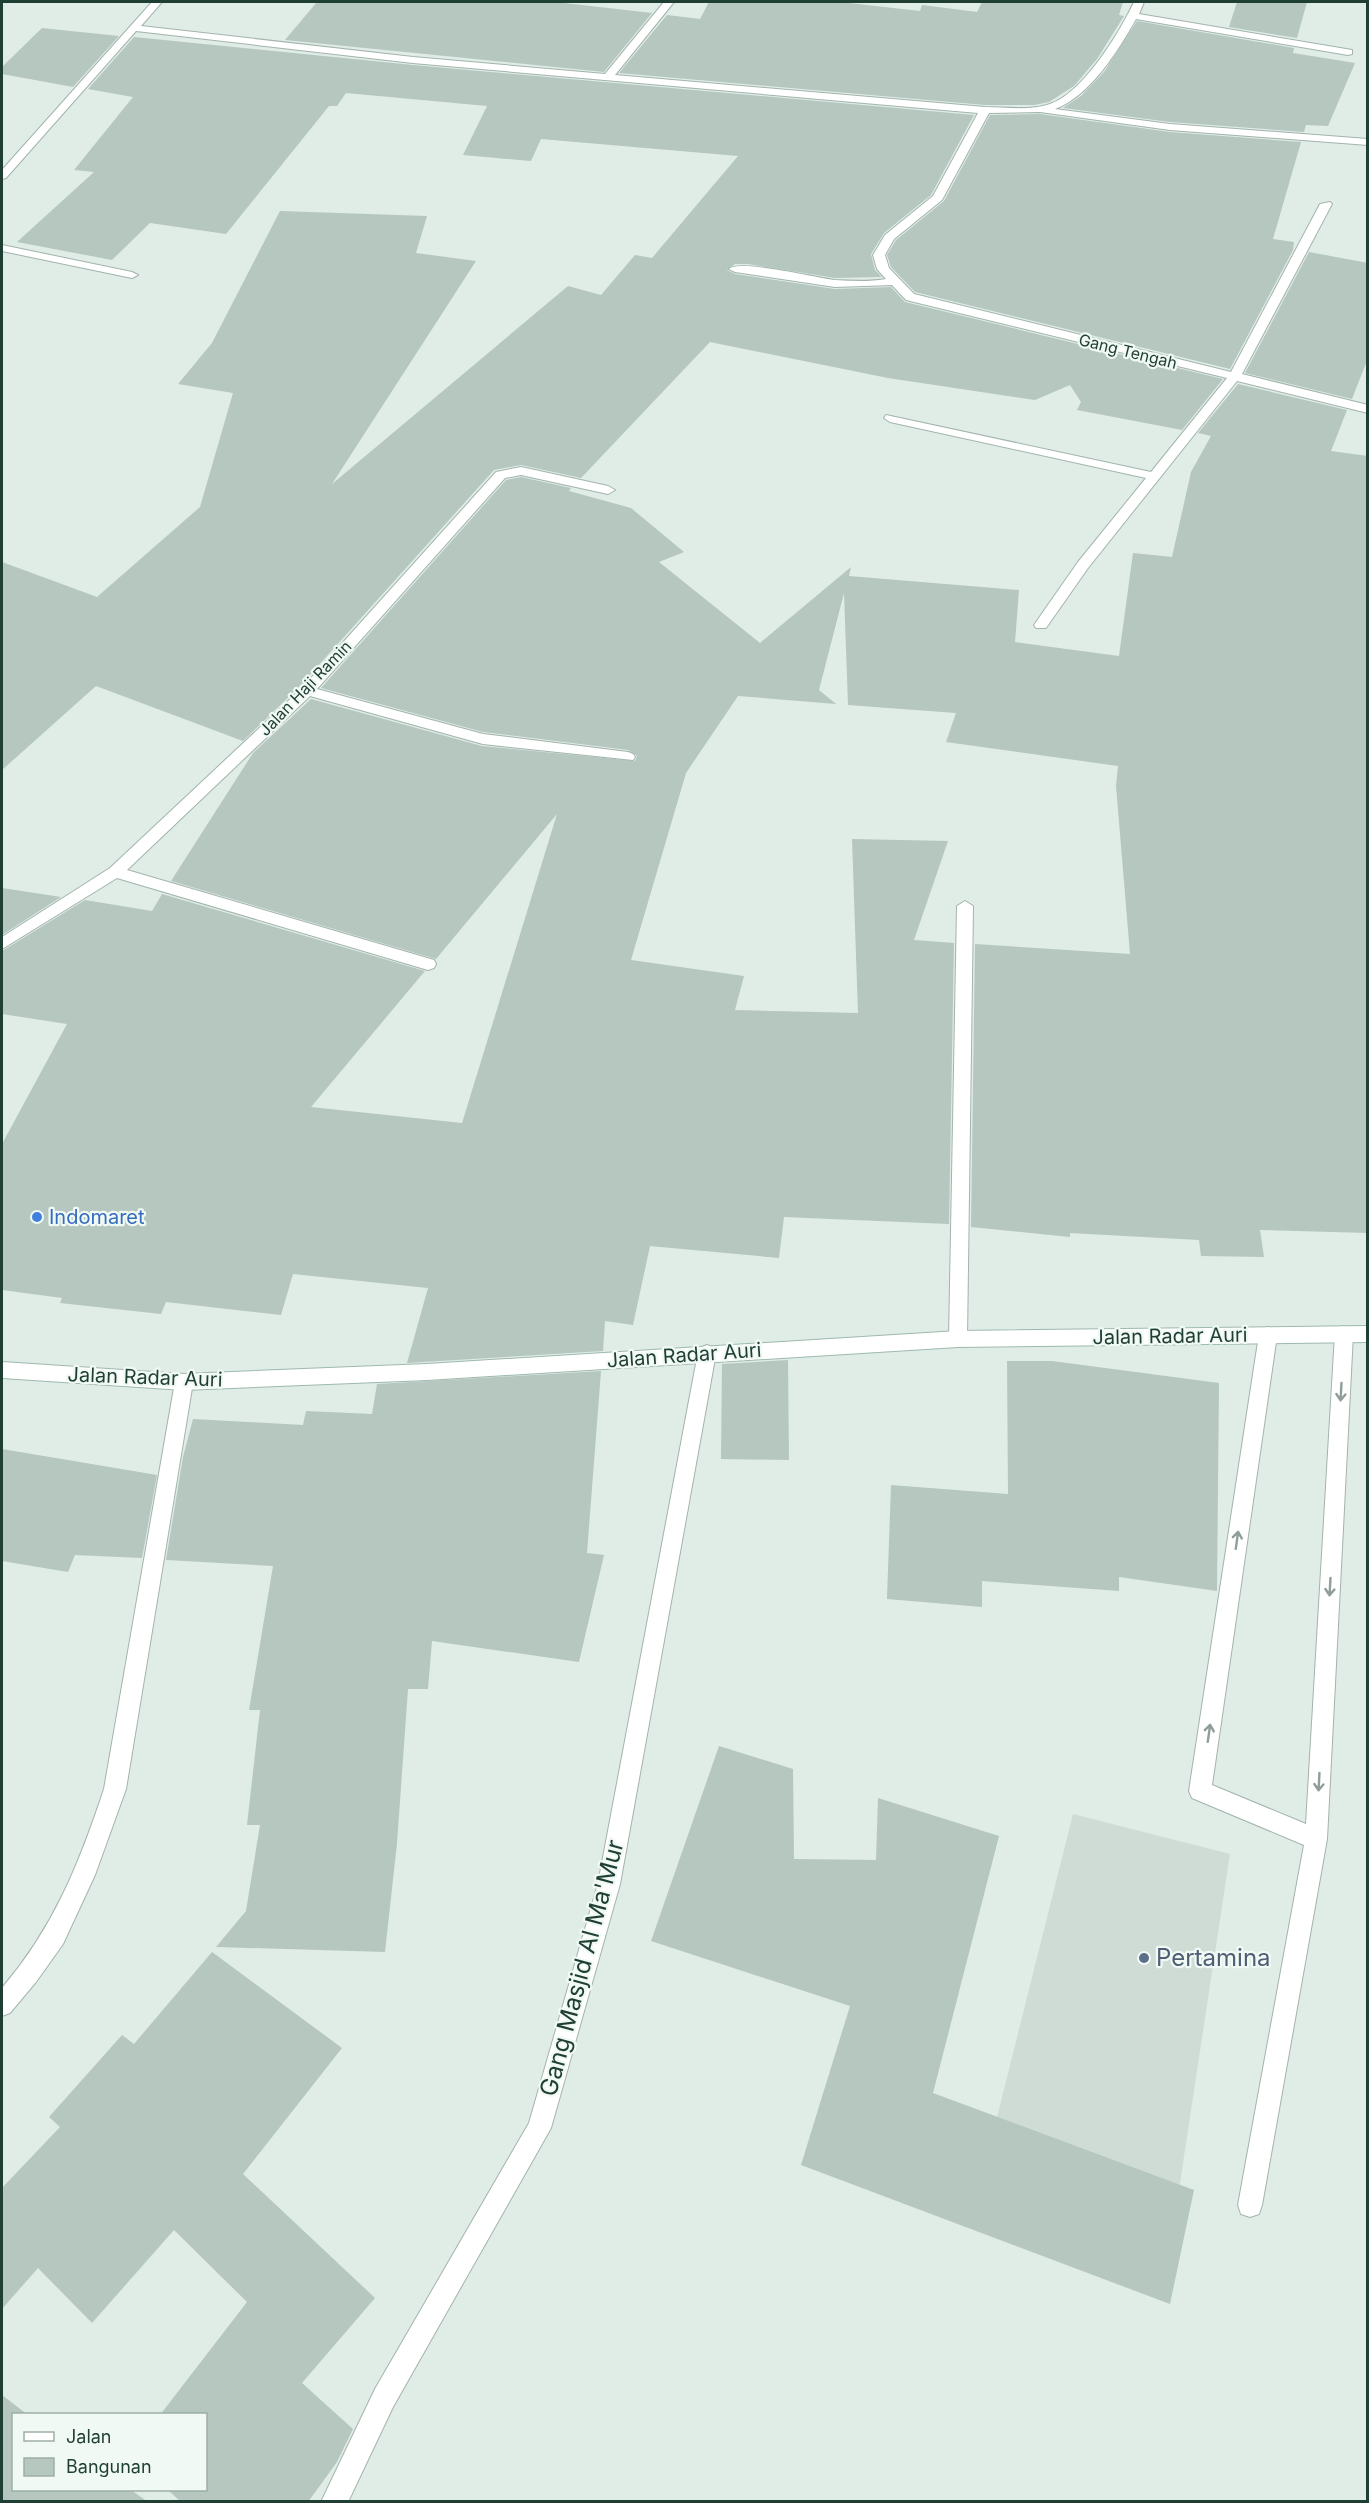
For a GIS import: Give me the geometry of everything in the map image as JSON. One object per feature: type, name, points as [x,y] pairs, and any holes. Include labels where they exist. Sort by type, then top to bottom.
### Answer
[{"type":"street","points":[[2,176],[157,2]]},
{"type":"street","points":[[607,78],[669,2]]},
{"type":"street","points":[[132,28],[297,48],[607,78],[985,110],[1030,109],[1058,105],[1098,68],[1134,16],[1139,2]]},
{"type":"street","points":[[1134,16],[1348,52]]},
{"type":"street","points":[[1030,109],[1170,127],[1368,142]]},
{"type":"street","name":"Gang Tengah","points":[[985,110],[938,198],[889,237],[879,255],[883,269],[910,297],[1368,409]]},
{"type":"street","points":[[1041,625],[1153,476],[1234,377],[1326,204]]},
{"type":"street","points":[[2,248],[132,275]]},
{"type":"street","points":[[735,269],[846,283],[882,284],[896,281]]},
{"type":"street","points":[[890,418],[1153,476]]},
{"type":"street","name":"Jalan Haji Ramin","points":[[2,944],[115,872],[307,691],[501,475],[521,471],[608,490]]},
{"type":"street","points":[[307,691],[483,739],[628,757]]},
{"type":"street","points":[[115,872],[428,964]]},
{"type":"street","points":[[958,1339],[965,906]]},
{"type":"street","points":[[1250,2205],[1316,1839],[1344,1334]]},
{"type":"street","name":"Jalan Radar Auri","points":[[2,1370],[184,1382],[427,1372],[958,1339],[1368,1334]]},
{"type":"street","points":[[1268,1335],[1200,1791],[1316,1839]]},
{"type":"street","name":"Gang Masjid Al Ma'Mur","points":[[334,2502],[384,2398],[539,2128],[609,1884],[707,1353]]},
{"type":"street","points":[[2,2005],[43,1956],[74,1899],[97,1843],[115,1789],[184,1382]]},
{"type":"shaded area","points":[[1073,1814],[1230,1854],[1171,2242],[984,2169]]},
{"type":"building","points":[[317,2],[555,2],[652,13],[604,72],[285,40]]},
{"type":"building","points":[[709,2],[840,2],[920,11],[922,5],[977,12],[982,2],[1123,2],[1119,15],[1124,16],[1097,59],[1074,86],[1049,102],[1034,105],[985,105],[619,73],[667,15],[700,19]]},
{"type":"building","points":[[1237,2],[1307,2],[1297,38],[1229,27]]},
{"type":"building","points":[[1137,21],[1294,48],[1293,53],[1355,63],[1328,126],[1306,125],[1304,132],[1170,122],[1063,108],[1081,96],[1104,72]]},
{"type":"building","points":[[42,28],[119,36],[73,87],[2,74],[2,67]]},
{"type":"building","points":[[134,37],[413,65],[974,115],[931,195],[884,233],[871,254],[875,270],[882,277],[835,278],[748,264],[735,264],[727,270],[735,274],[835,289],[891,287],[905,302],[1223,379],[1182,430],[1077,410],[1081,402],[1070,385],[1035,400],[888,378],[710,342],[581,478],[521,465],[494,470],[300,686],[243,741],[96,686],[2,770],[2,562],[97,597],[200,507],[233,393],[178,384],[212,343],[280,211],[427,216],[416,253],[476,261],[332,484],[568,286],[601,295],[635,255],[652,258],[738,156],[541,139],[531,161],[463,155],[487,106],[346,93],[337,106],[329,106],[226,234],[150,223],[112,260],[17,242],[94,172],[74,170],[133,97],[88,89]]},
{"type":"building","points":[[1040,114],[1170,132],[1301,142],[1273,239],[1294,242],[1293,250],[1230,369],[915,292],[891,267],[887,255],[896,240],[944,201],[990,115]]},
{"type":"building","points":[[1309,252],[1368,263],[1368,358],[1352,399],[1245,373]]},
{"type":"building","points":[[1238,384],[1347,410],[1331,451],[1368,456],[1368,1233],[1260,1230],[1264,1257],[1201,1256],[1199,1240],[1070,1233],[1070,1237],[971,1227],[975,944],[1130,954],[1116,786],[1118,766],[946,742],[956,713],[848,705],[844,593],[819,690],[836,704],[738,696],[686,773],[631,960],[744,976],[735,1010],[858,1013],[852,839],[948,841],[914,940],[954,943],[949,1224],[784,1217],[779,1258],[650,1246],[633,1325],[605,1321],[603,1351],[407,1363],[428,1288],[293,1274],[281,1315],[166,1302],[161,1314],[60,1303],[62,1298],[2,1290],[2,1144],[67,1024],[2,1014],[2,951],[85,900],[152,911],[162,894],[425,971],[311,1107],[462,1123],[557,814],[436,959],[171,881],[253,753],[311,699],[482,746],[635,761],[637,756],[628,750],[483,732],[321,688],[506,480],[521,477],[571,488],[569,491],[631,508],[684,552],[659,562],[760,643],[851,567],[849,576],[1019,590],[1015,642],[1119,656],[1133,553],[1172,557],[1191,472],[1211,436],[1198,433]]},
{"type":"building","points":[[2,888],[61,897],[2,935]]},
{"type":"building","points":[[788,1360],[789,1460],[721,1459],[722,1364]]},
{"type":"building","points":[[1007,1361],[1052,1361],[1219,1383],[1217,1591],[1119,1577],[1119,1591],[982,1581],[982,1607],[887,1599],[891,1485],[1008,1494]]},
{"type":"building","points":[[601,1371],[587,1553],[604,1555],[579,1662],[432,1641],[428,1689],[408,1689],[397,1843],[385,1952],[216,1947],[246,1911],[260,1825],[247,1825],[260,1710],[249,1710],[273,1566],[166,1560],[183,1457],[193,1419],[303,1425],[306,1411],[372,1414],[377,1384]]},
{"type":"building","points":[[2,1449],[157,1475],[142,1558],[75,1555],[68,1572],[2,1561]]},
{"type":"building","points":[[719,1746],[793,1769],[794,1859],[876,1860],[878,1798],[999,1836],[933,2093],[1194,2190],[1170,2304],[801,2165],[850,2006],[651,1941]]},
{"type":"building","points":[[212,1952],[342,2048],[243,2174],[375,2298],[302,2383],[353,2429],[337,2462],[308,2502],[181,2502],[169,2491],[207,2491],[207,2413],[162,2413],[247,2302],[174,2230],[92,2323],[38,2268],[2,2309],[2,2188],[60,2127],[49,2117],[122,2035],[134,2044]]},
{"type":"building","points":[[2,2395],[25,2413],[12,2413],[12,2491],[132,2491],[148,2502],[2,2502]]},
{"type":"place","name":"Indomaret","points":[[37,1217]]},
{"type":"place","name":"Pertamina","points":[[1144,1958]]}]
